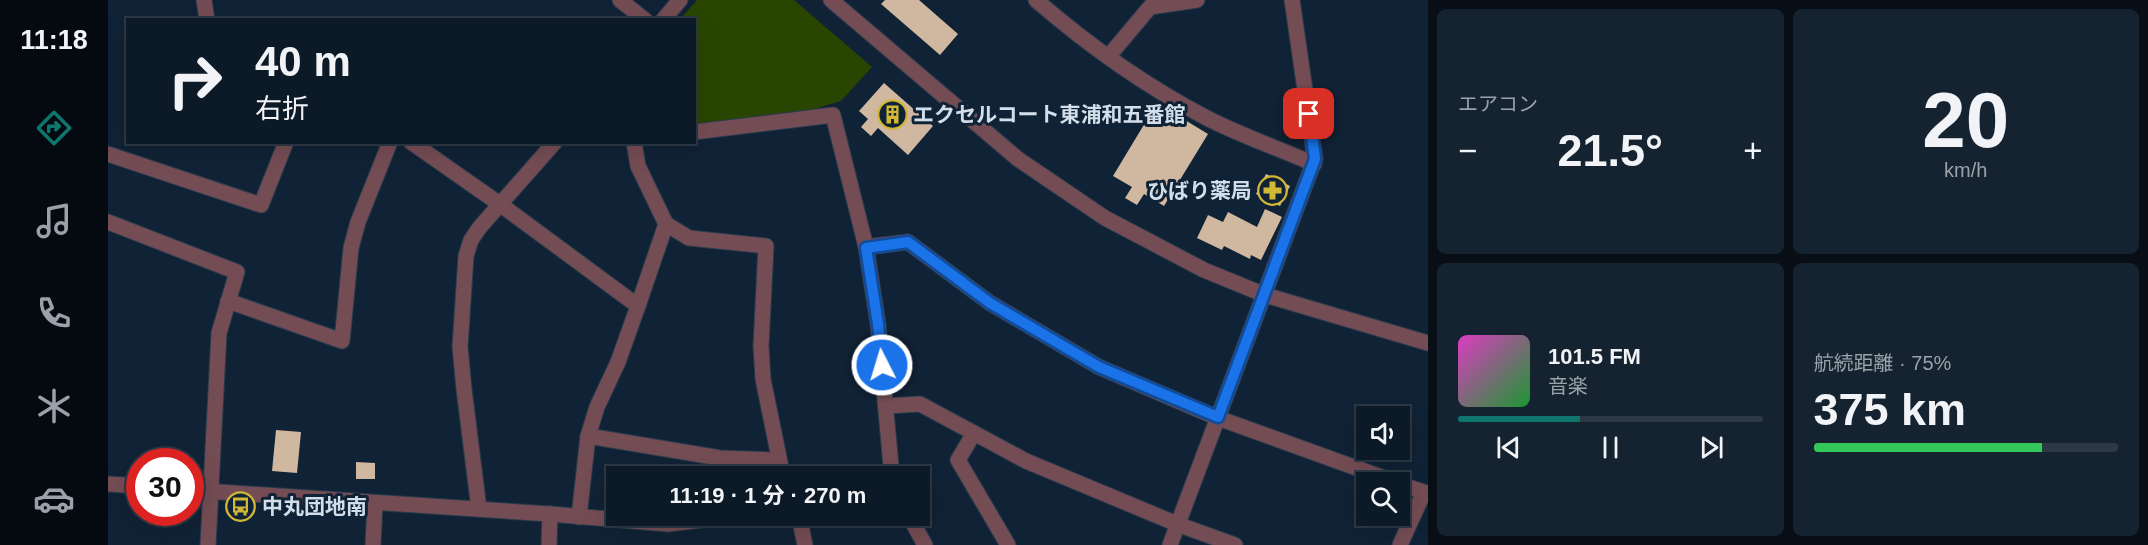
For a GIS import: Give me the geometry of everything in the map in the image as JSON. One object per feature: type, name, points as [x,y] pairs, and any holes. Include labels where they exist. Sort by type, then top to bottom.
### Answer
[{"type":"street","points":[[204,0],[207,18]]},
{"type":"street","points":[[620,0],[642,18]]},
{"type":"street","points":[[665,18],[680,0]]},
{"type":"street","points":[[831,0],[1018,159],[1105,218],[1204,270],[1265,295],[1428,343]]},
{"type":"street","points":[[1036,0],[1108,57],[1206,118],[1314,164]]},
{"type":"street","points":[[1108,57],[1149,3],[1197,0]]},
{"type":"street","points":[[1170,545],[1314,164],[1292,0]]},
{"type":"street","points":[[696,132],[833,116],[866,248],[878,324],[891,466]]},
{"type":"street","points":[[108,154],[261,205],[285,144]]},
{"type":"street","points":[[228,301],[342,341],[353,239],[389,144]]},
{"type":"street","points":[[414,144],[638,306]]},
{"type":"street","points":[[479,509],[460,347],[466,256],[471,240],[553,144]]},
{"type":"street","points":[[634,144],[638,166],[666,224],[689,238],[766,246],[760,346],[763,379],[780,466]]},
{"type":"street","points":[[108,222],[237,272],[219,333],[208,545]]},
{"type":"street","points":[[579,517],[588,436],[597,407],[618,362],[666,224]]},
{"type":"street","points":[[866,248],[908,242],[990,303],[1099,367],[1218,417],[1369,472]]},
{"type":"street","points":[[886,406],[920,404],[1026,461],[1177,524],[1235,545]]},
{"type":"street","points":[[974,433],[958,460],[1008,545]]},
{"type":"street","points":[[588,436],[720,458],[779,460]]},
{"type":"street","points":[[108,484],[126,485]]},
{"type":"street","points":[[1410,487],[1424,492],[1410,523]]},
{"type":"street","points":[[204,491],[606,519]]},
{"type":"street","points":[[373,545],[375,503]]},
{"type":"street","points":[[549,545],[550,514]]},
{"type":"street","points":[[801,526],[805,545]]},
{"type":"street","points":[[915,526],[925,545]]},
{"type":"street","points":[[1400,545],[1409,526]]},
{"type":"green space","points":[[697,0],[794,0],[872,67],[841,101],[804,112],[696,125],[696,18],[681,18]]},
{"type":"building","points":[[885,0],[919,0],[958,34],[940,55],[881,4]]},
{"type":"building","name":"エクセルコート東浦和五番館","points":[[884,83],[933,126],[908,155],[878,128],[871,136],[861,127],[868,119],[859,111]]},
{"type":"building","points":[[1157,103],[1208,134],[1164,206],[1144,194],[1137,205],[1125,198],[1132,187],[1113,176]]},
{"type":"building","points":[[1266,174],[1290,186],[1280,206],[1256,194]]},
{"type":"building","points":[[1265,209],[1282,217],[1261,260],[1251,255],[1250,259],[1224,246],[1222,250],[1197,238],[1208,215],[1223,222],[1228,212],[1257,227]]},
{"type":"building","points":[[276,430],[301,432],[297,473],[272,471]]},
{"type":"building","points":[[356,462],[375,463],[375,479],[356,479]]},
{"type":"place","name":"エクセルコート東浦和五番館","points":[[892,115]]},
{"type":"place","name":"ひばり薬局","points":[[1273,191]]},
{"type":"place","name":"中丸団地南","points":[[241,507]]},
{"type":"route","points":[[882,365],[866,248],[908,242],[990,303],[1042,335],[1099,367],[1218,417],[1315,159],[1309,114]]}]
